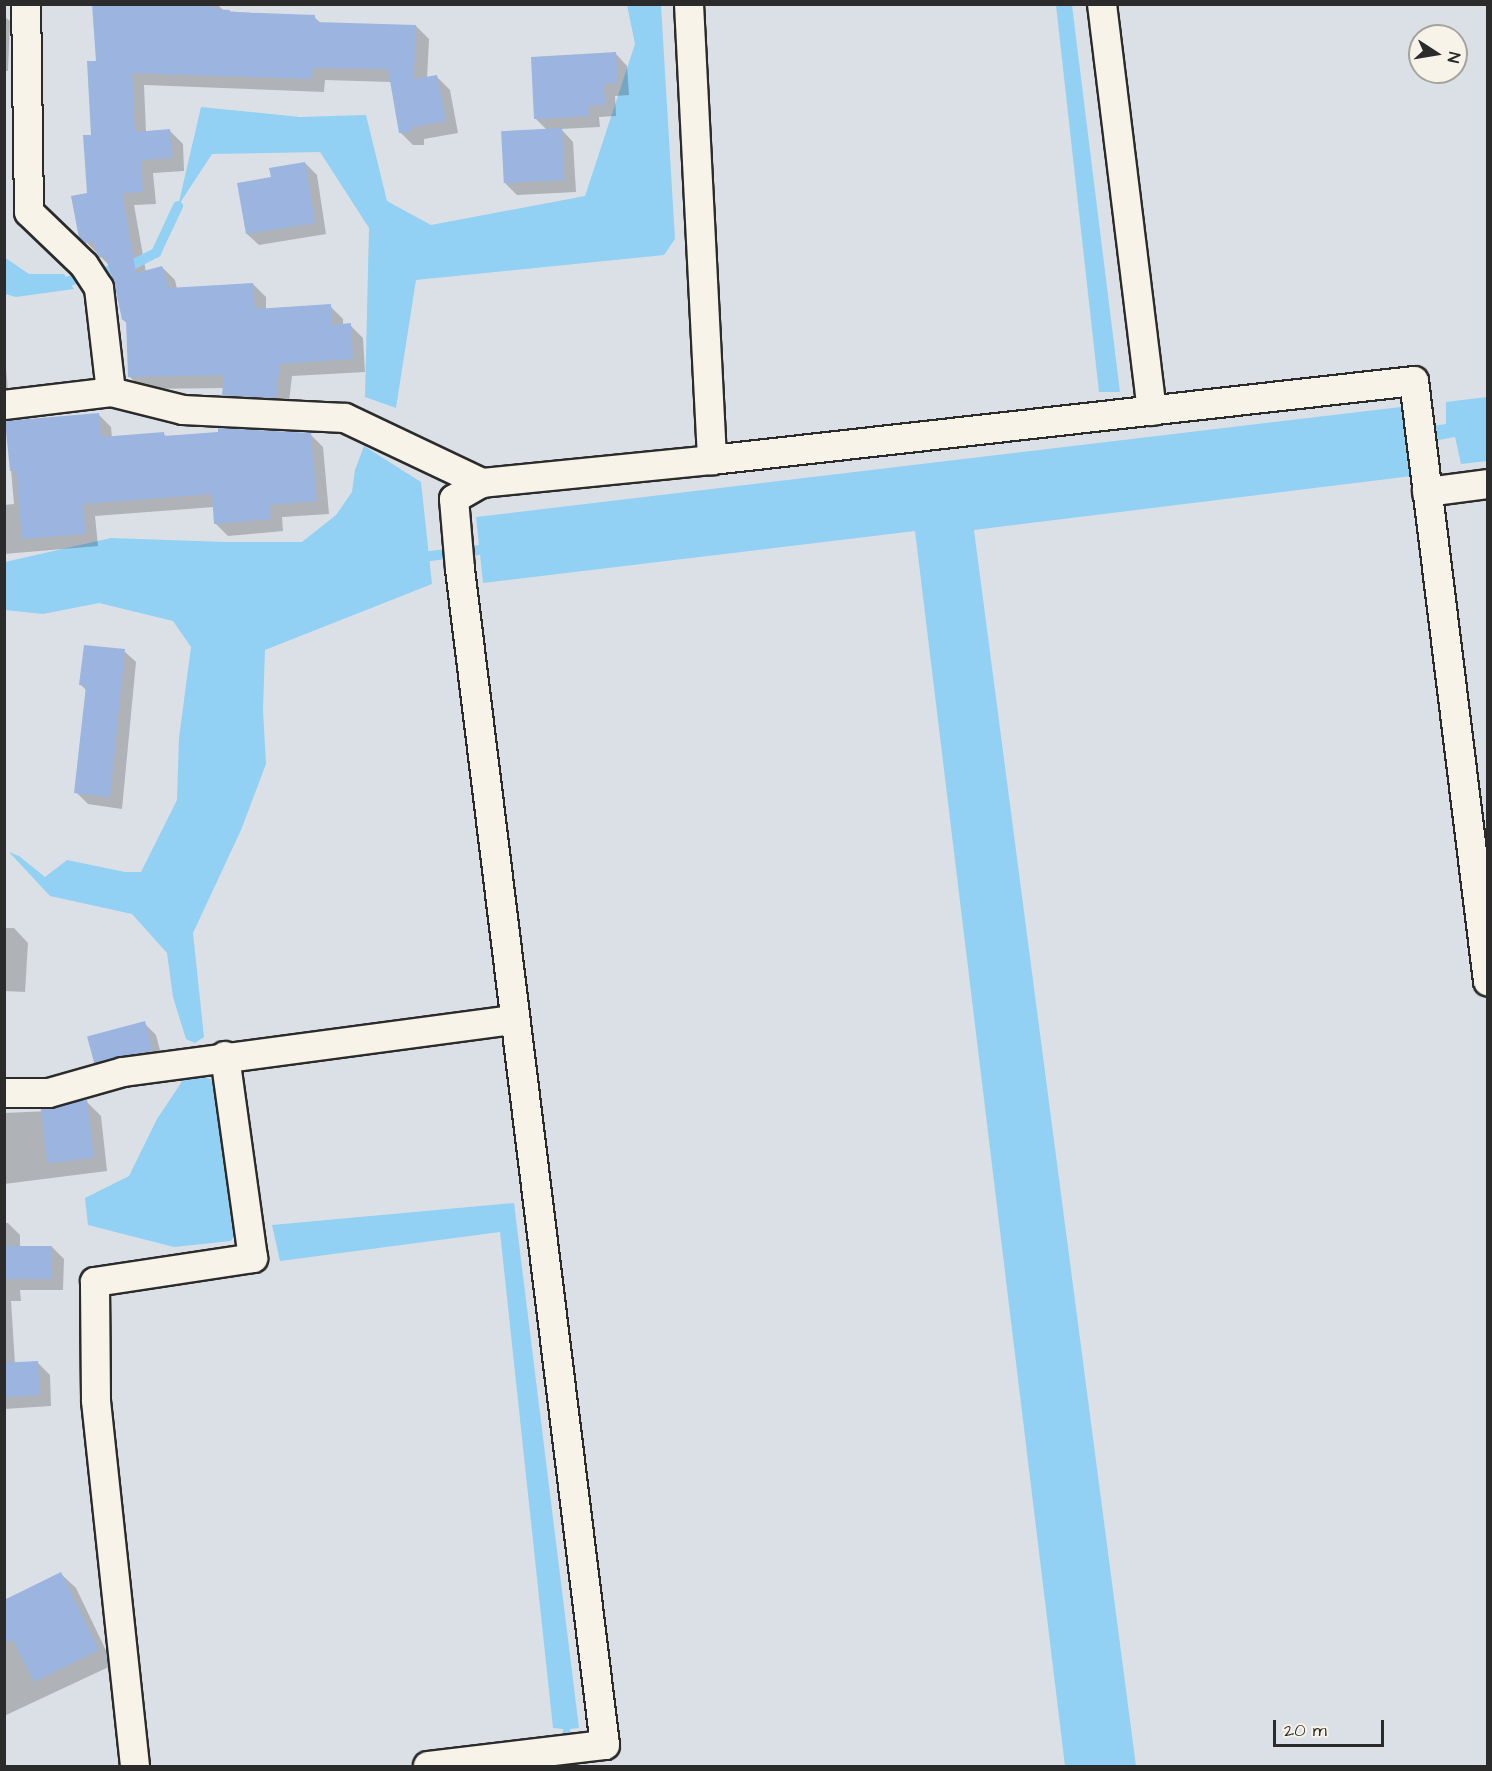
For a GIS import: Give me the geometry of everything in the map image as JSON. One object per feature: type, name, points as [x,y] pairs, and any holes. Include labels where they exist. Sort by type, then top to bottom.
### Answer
[{"type":"street","points":[[26,4],[29,212],[92,277],[111,392]]},
{"type":"street","points":[[689,4],[712,460]]},
{"type":"street","points":[[1102,4],[1152,411]]},
{"type":"street","points":[[428,1767],[534,1753],[602,1753],[460,569],[454,499],[482,483],[712,460],[1414,381],[1488,981]]},
{"type":"street","points":[[4,405],[111,392],[183,410],[345,418],[482,483]]},
{"type":"street","points":[[1427,492],[1488,484]]},
{"type":"street","points":[[4,1093],[49,1093],[123,1072],[219,1057],[515,1020]]},
{"type":"street","points":[[135,1767],[96,1400],[95,1282],[253,1258],[219,1057]]},
{"type":"water","points":[[627,5],[661,5],[675,239],[664,255],[416,280],[396,408],[365,397],[369,228],[320,152],[212,154],[178,206],[201,107],[300,117],[366,115],[387,201],[431,225],[585,196],[635,44]]},
{"type":"water","points":[[1056,5],[1072,5],[1120,392],[1099,392]]},
{"type":"water","points":[[4,257],[29,274],[64,274],[74,289],[16,297],[5,294]]},
{"type":"water","points":[[1487,397],[1487,461],[1461,464],[1455,437],[1407,446],[1412,476],[974,530],[1136,1766],[1065,1766],[915,531],[483,583],[476,517],[1401,407],[1405,430],[1446,424],[1446,402]]},
{"type":"water","points":[[364,446],[421,482],[432,584],[265,650],[263,710],[266,764],[241,830],[193,933],[204,1037],[195,1043],[186,1039],[173,997],[167,953],[132,914],[50,896],[9,852],[19,856],[45,877],[67,860],[125,872],[141,872],[177,800],[179,738],[191,647],[173,621],[99,603],[43,614],[5,610],[5,562],[111,538],[302,542],[336,515],[352,492],[355,470]]},
{"type":"water","points":[[199,1076],[218,1081],[236,1233],[231,1241],[174,1247],[88,1225],[85,1198],[129,1176],[157,1119],[183,1080]]},
{"type":"water","points":[[514,1203],[579,1728],[570,1729],[572,1766],[565,1766],[563,1729],[553,1728],[500,1232],[280,1261],[272,1225]]},
{"type":"building","points":[[92,4],[214,4],[214,9],[230,10],[230,12],[315,15],[315,22],[416,25],[414,79],[437,75],[446,121],[412,127],[412,132],[399,133],[388,69],[313,68],[312,79],[132,73],[135,132],[170,129],[172,158],[141,160],[143,192],[122,193],[136,273],[162,266],[169,288],[253,283],[255,309],[331,304],[332,325],[351,323],[353,359],[280,364],[276,398],[222,395],[224,375],[128,377],[126,319],[122,320],[115,286],[105,256],[99,258],[93,241],[85,243],[79,238],[71,196],[87,193],[83,135],[91,135],[87,61],[96,61]]},
{"type":"building","points":[[616,52],[618,83],[604,84],[605,105],[588,106],[589,116],[534,119],[531,57]]},
{"type":"building","points":[[562,128],[565,180],[504,183],[501,131]]},
{"type":"building","points":[[305,162],[315,223],[246,234],[237,183],[271,177],[269,168]]},
{"type":"building","points":[[99,413],[101,437],[164,432],[164,436],[218,432],[218,428],[311,433],[317,501],[270,505],[271,519],[214,524],[212,494],[83,504],[86,534],[22,539],[16,470],[10,471],[5,421]]},
{"type":"building","points":[[84,645],[125,649],[110,797],[74,793],[86,686],[79,685]]},
{"type":"building","points":[[145,1021],[153,1050],[95,1066],[87,1037]]},
{"type":"building","points":[[87,1100],[94,1158],[47,1163],[40,1106]]},
{"type":"building","points":[[4,1246],[52,1246],[52,1279],[4,1279]]},
{"type":"building","points":[[38,1361],[40,1395],[6,1397],[4,1363]]},
{"type":"building","points":[[61,1572],[99,1650],[34,1682],[13,1640],[4,1643],[4,1600]]},
{"type":"waterway","points":[[69,281],[134,264],[156,253],[178,206]]},
{"type":"waterway","points":[[414,558],[479,550]]}]
